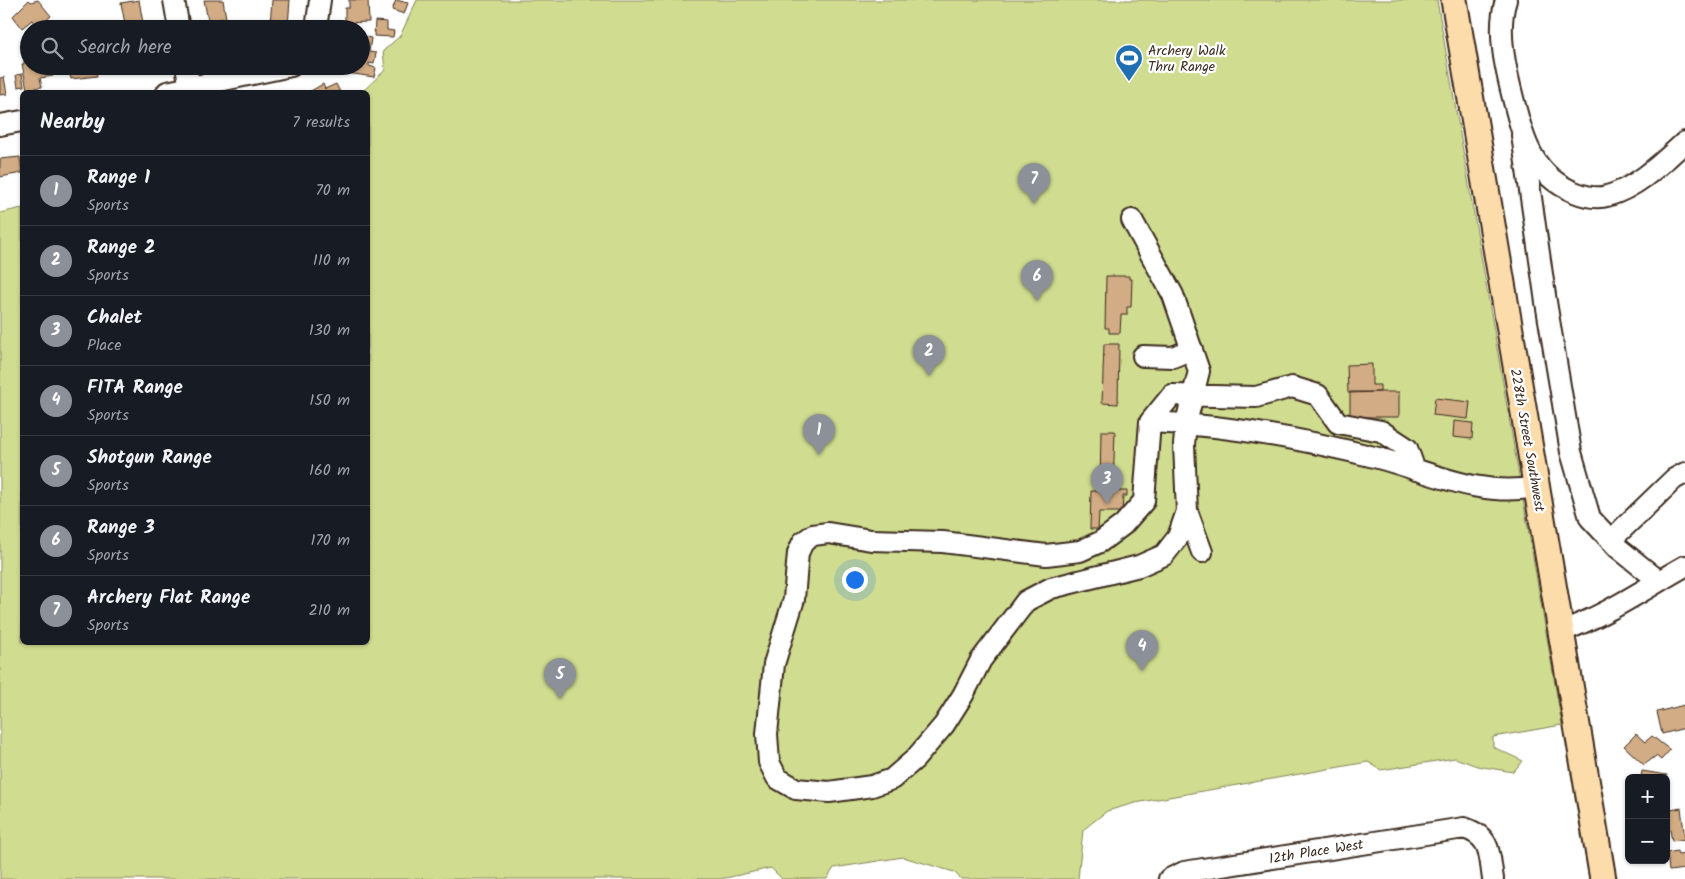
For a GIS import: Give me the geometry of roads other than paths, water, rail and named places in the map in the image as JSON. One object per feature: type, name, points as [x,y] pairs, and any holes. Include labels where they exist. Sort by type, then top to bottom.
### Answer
[{"type":"main road","name":"228th Street Southwest","points":[[1454,0],[1603,879]]},
{"type":"street","points":[[174,0],[177,20]]},
{"type":"street","points":[[317,20],[320,0]]},
{"type":"street","points":[[1506,0],[1502,32],[1511,92],[1522,135],[1570,452],[1590,518],[1611,540],[1659,581]]},
{"type":"street","points":[[188,75],[190,88]]},
{"type":"street","points":[[178,90],[250,75]]},
{"type":"street","points":[[0,125],[20,121]]},
{"type":"street","points":[[1522,135],[1538,166],[1557,185],[1584,196],[1606,197],[1631,186],[1685,142]]},
{"type":"street","points":[[1132,220],[1173,295],[1199,372],[1186,423],[1184,445],[1187,512],[1202,552]]},
{"type":"street","points":[[1143,356],[1172,357],[1192,349]]},
{"type":"street","points":[[1187,512],[1178,538],[1164,555],[1138,566],[1051,588],[1026,601],[981,660],[963,695],[944,725],[915,759],[892,779],[872,786],[829,792],[796,789],[777,778],[769,762],[767,734],[774,664],[794,599],[798,553],[803,542],[813,535],[828,533],[872,540],[942,542],[1046,555],[1080,551],[1100,542],[1123,525],[1144,501],[1150,422],[1172,395],[1256,397],[1292,387],[1318,395],[1338,423],[1381,431],[1407,448],[1415,470]]},
{"type":"street","points":[[1150,422],[1186,423],[1333,448],[1452,482],[1495,490],[1518,490],[1536,487]]},
{"type":"street","points":[[1611,540],[1674,479],[1685,473]]},
{"type":"street","points":[[1562,631],[1591,621],[1618,607],[1685,566]]},
{"type":"street","name":"12th Place West","points":[[1169,879],[1184,872],[1464,828],[1477,832],[1488,844],[1493,879]]},
{"type":"place","name":"Archery Walk Thru Range","points":[[1129,82]]},
{"type":"place","name":"Archery Flat Range","points":[[1034,204]]},
{"type":"place","name":"Range 3","points":[[1037,301]]},
{"type":"place","name":"Range 2","points":[[929,376]]},
{"type":"place","name":"Range 1","points":[[819,455]]},
{"type":"place","name":"Chalet","points":[[1107,504]]},
{"type":"place","name":"FITA Range","points":[[1142,671]]},
{"type":"place","name":"Shotgun Range","points":[[560,699]]}]
